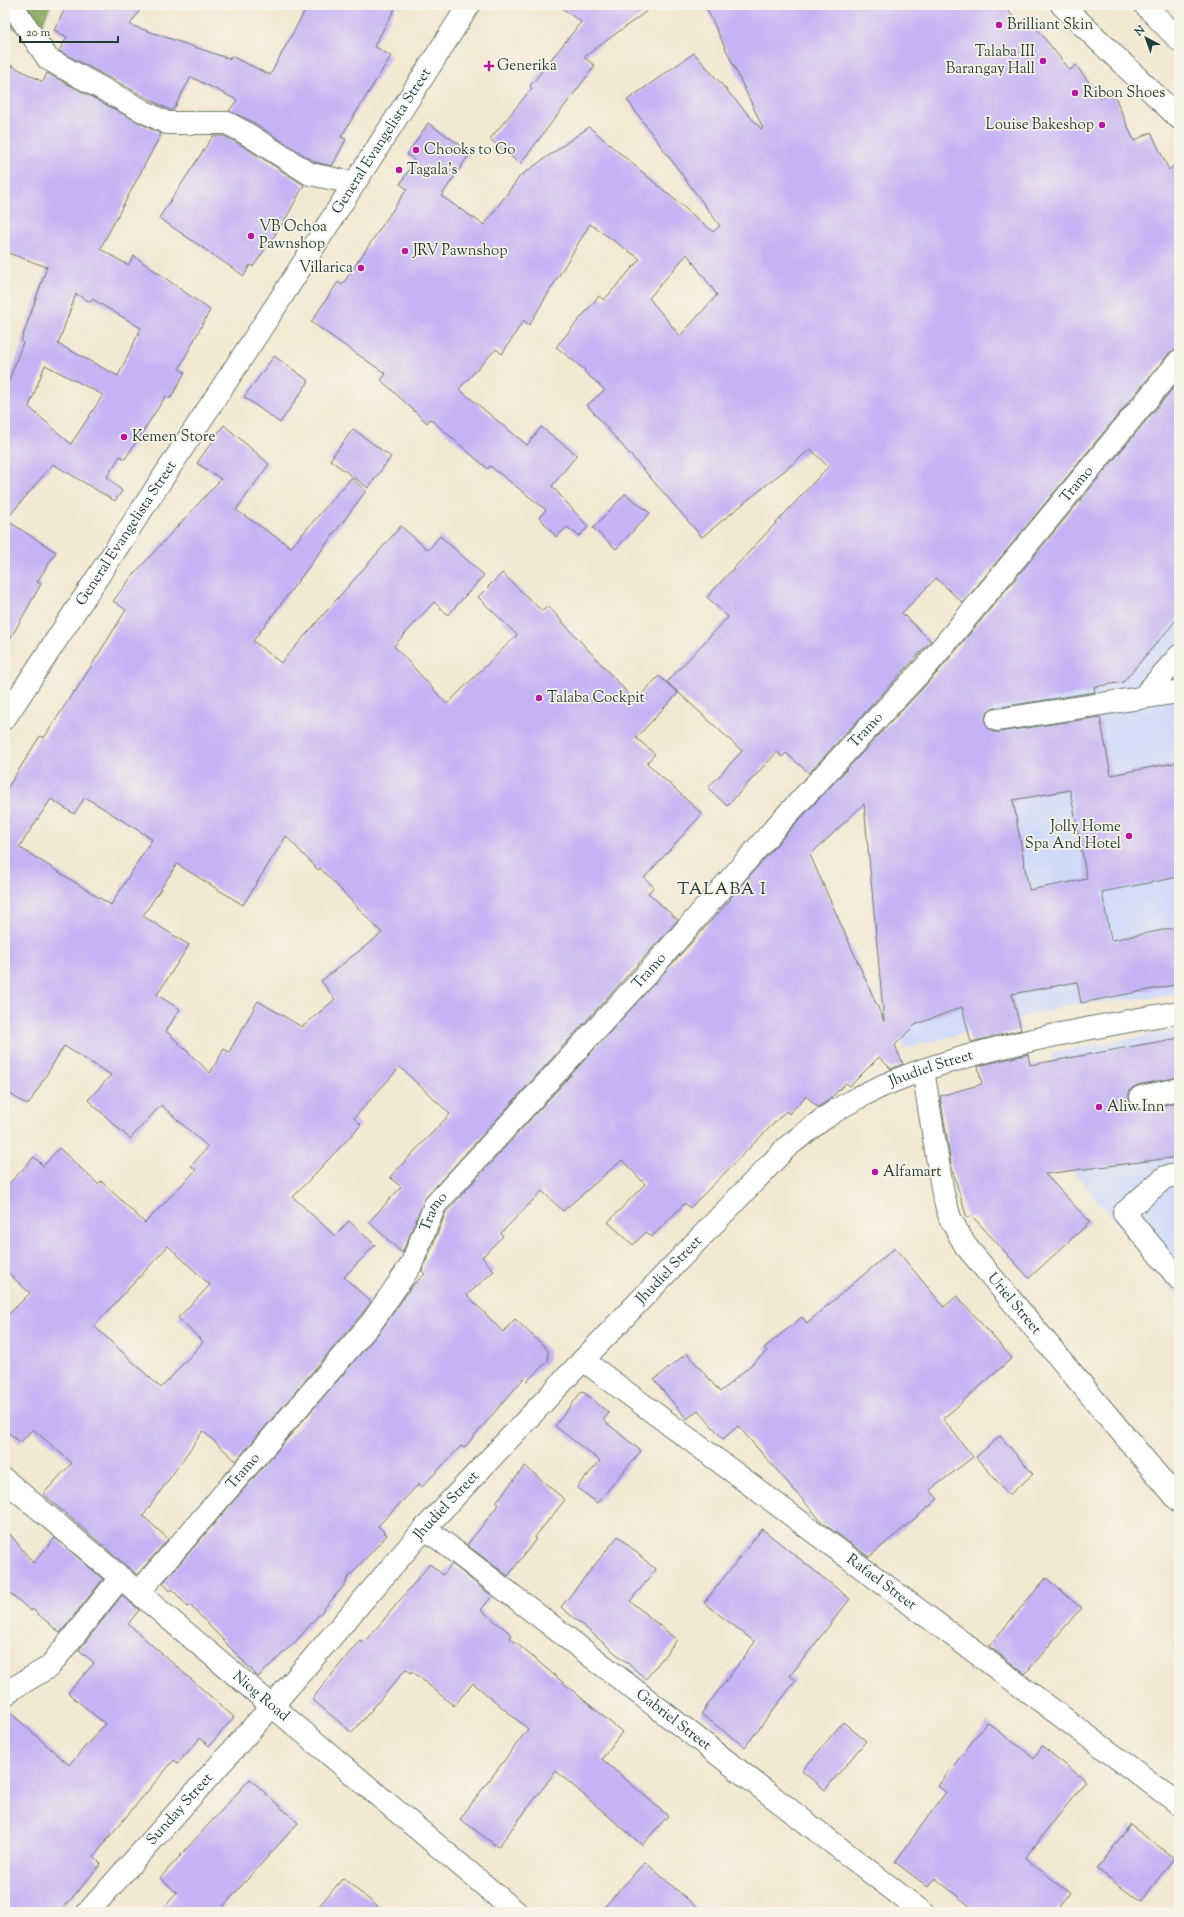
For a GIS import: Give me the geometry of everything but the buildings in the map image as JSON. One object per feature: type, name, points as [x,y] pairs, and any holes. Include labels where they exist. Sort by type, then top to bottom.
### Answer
[{"type":"main road","points":[[12,5],[48,60],[149,114],[167,123],[227,123],[244,132],[310,174],[354,183]]},
{"type":"main road","name":"General Evangelista Street","points":[[5,718],[277,304],[469,5]]},
{"type":"main road","points":[[1062,5],[1179,118]]},
{"type":"main road","points":[[1145,5],[1179,40]]},
{"type":"main road","name":"Tramo","points":[[138,1593],[372,1322],[411,1265],[435,1205],[654,966],[782,820],[929,663],[1179,361]]},
{"type":"main road","points":[[1143,697],[1179,656]]},
{"type":"main road","points":[[998,720],[1179,692]]},
{"type":"main road","name":"Jhudiel Street","points":[[272,1706],[425,1528],[786,1148],[817,1123],[853,1100],[887,1084],[922,1070],[989,1049],[1179,1012]]},
{"type":"main road","name":"Uriel Street","points":[[922,1070],[943,1194],[950,1218],[965,1245],[1179,1501]]},
{"type":"main road","points":[[1141,1097],[1179,1090]]},
{"type":"main road","points":[[1179,1175],[1165,1177],[1124,1213],[1179,1279]]},
{"type":"main road","name":"Rafael Street","points":[[583,1360],[1179,1804]]},
{"type":"main road","name":"Niog Road","points":[[5,1480],[516,1912]]},
{"type":"main road","name":"Gabriel Street","points":[[425,1528],[922,1912]]},
{"type":"main road","points":[[5,1695],[10,1690],[49,1667],[120,1578]]},
{"type":"main road","name":"Sunday Street","points":[[88,1912],[272,1706]]},
{"type":"shaded area","points":[[1179,485],[1179,993],[1151,998],[1073,1004],[904,1049],[875,929],[868,854]]},
{"type":"shaded area","points":[[1179,1030],[1179,1298],[1072,1170],[1051,1053]]},
{"type":"green space","points":[[5,5],[51,5],[35,39],[5,24]]},
{"type":"place","name":"Brilliant Skin","points":[[999,25]]},
{"type":"place","name":"Talaba III Barangay Hall","points":[[1043,61]]},
{"type":"place","name":"Generika","points":[[489,66]]},
{"type":"place","name":"Ribon Shoes","points":[[1075,93]]},
{"type":"place","name":"Louise Bakeshop","points":[[1102,125]]},
{"type":"place","name":"Chooks to Go","points":[[416,150]]},
{"type":"place","name":"Tagala's","points":[[399,170]]},
{"type":"place","name":"VB Ochoa Pawnshop","points":[[251,236]]},
{"type":"place","name":"JRV Pawnshop","points":[[405,251]]},
{"type":"place","name":"Villarica","points":[[361,268]]},
{"type":"place","name":"Kemen Store","points":[[124,437]]},
{"type":"place","name":"Talaba Cockpit","points":[[539,698]]},
{"type":"place","name":"Jolly Home Spa And Hotel","points":[[1129,836]]},
{"type":"place","name":"Aliw Inn","points":[[1099,1107]]},
{"type":"place","name":"Alfamart","points":[[875,1172]]},
{"type":"district","name":"TALABA I","points":[[722,890]]}]
